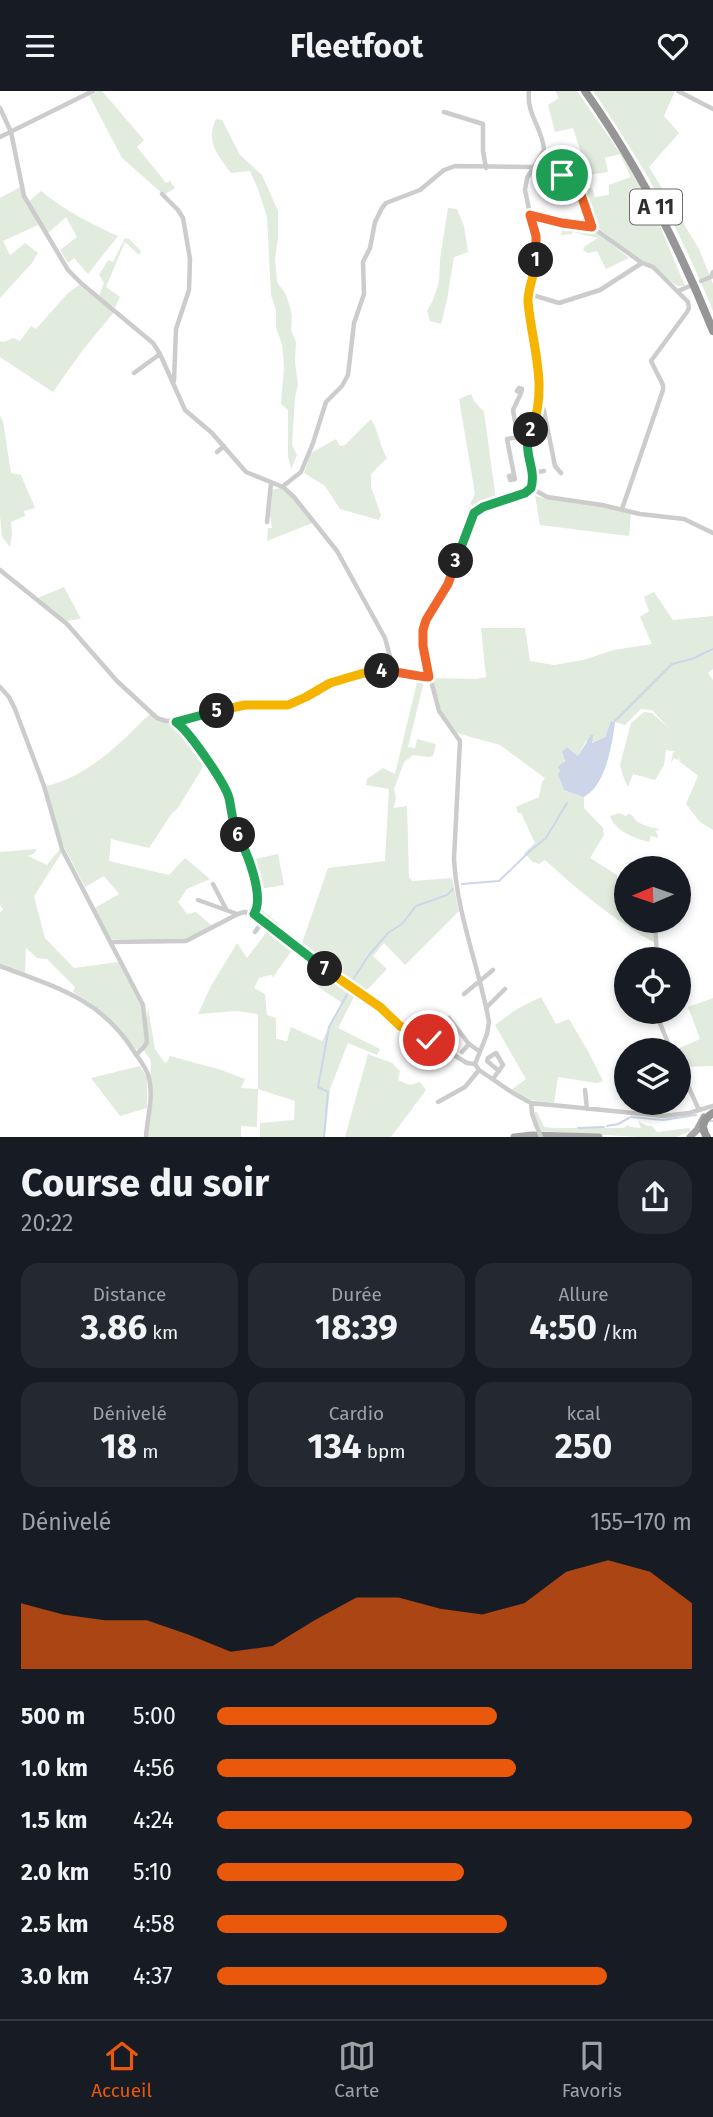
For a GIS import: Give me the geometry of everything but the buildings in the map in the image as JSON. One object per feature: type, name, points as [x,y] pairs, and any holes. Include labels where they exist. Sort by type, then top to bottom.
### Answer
[{"type":"highway","name":"A 11","points":[[587,91],[620,135],[655,196],[688,260],[713,319]]},
{"type":"highway","name":"A 11","points":[[587,91],[662,217],[689,272],[713,331]]},
{"type":"highway","points":[[707,1137],[703,1124],[713,1112]]},
{"type":"main road","points":[[690,1137],[704,1117],[713,1112]]},
{"type":"main road","points":[[514,1137],[599,1137]]},
{"type":"street","points":[[0,137],[93,91]]},
{"type":"street","points":[[529,91],[530,111],[544,144],[543,155],[533,167],[525,188],[536,243],[535,269],[528,303],[537,350],[539,404],[538,413],[526,440],[531,488]]},
{"type":"street","points":[[678,91],[713,109]]},
{"type":"street","points":[[0,108],[10,132],[24,196],[68,270],[149,338],[160,354],[185,410],[202,424],[246,472],[282,487],[294,497],[338,551],[385,638],[396,671]]},
{"type":"street","points":[[444,113],[483,124],[486,168]]},
{"type":"street","points":[[548,162],[579,154]]},
{"type":"street","points":[[543,155],[557,173],[575,178],[592,227]]},
{"type":"street","points":[[282,487],[301,472],[326,402],[342,386],[348,375],[354,323],[364,294],[363,262],[382,208],[386,203],[421,190],[449,168],[533,167]]},
{"type":"street","points":[[162,194],[183,218],[190,259],[188,290],[176,329],[174,385]]},
{"type":"street","points":[[530,215],[592,227],[642,263],[653,267],[688,302],[689,308],[666,342],[652,357],[652,366],[663,390],[622,509]]},
{"type":"street","points":[[529,294],[559,303],[600,290],[642,263]]},
{"type":"street","points":[[701,281],[711,277],[713,272]]},
{"type":"street","points":[[678,291],[690,285]]},
{"type":"street","points":[[134,373],[160,354]]},
{"type":"street","points":[[518,437],[513,409],[521,393]]},
{"type":"street","points":[[539,404],[544,411],[555,466],[561,473]]},
{"type":"street","points":[[514,475],[507,439],[518,437],[526,440]]},
{"type":"street","points":[[217,452],[223,446]]},
{"type":"street","points":[[531,473],[544,471]]},
{"type":"street","points":[[267,522],[271,483]]},
{"type":"street","points":[[531,488],[547,497],[684,519],[713,533]]},
{"type":"street","points":[[438,1102],[465,1087],[477,1067],[479,1051],[489,1025],[459,903],[454,859],[460,741],[439,711],[423,646],[425,625],[448,584],[472,517],[483,507],[525,493],[531,488]]},
{"type":"street","points":[[0,570],[67,624],[117,681],[157,718],[166,722],[176,722],[240,706],[288,705],[344,678],[377,671],[396,671],[407,676],[429,677]]},
{"type":"street","points":[[0,687],[15,709],[44,786],[62,849],[144,1010],[147,1042],[136,1055]]},
{"type":"street","points":[[176,722],[184,728],[229,798],[232,822],[245,850],[255,883],[259,907],[254,914]]},
{"type":"street","points":[[213,884],[229,913]]},
{"type":"street","points":[[198,900],[229,913],[254,914],[347,986],[380,1007],[400,1026],[477,1067],[531,1103],[664,1116],[682,1115],[713,1106]]},
{"type":"street","points":[[110,942],[186,941],[229,913]]},
{"type":"street","points":[[255,932],[263,921]]},
{"type":"street","points":[[0,965],[85,1001],[117,1029],[147,1072],[150,1083],[146,1137]]},
{"type":"street","points":[[464,994],[493,970]]},
{"type":"street","points":[[486,1008],[505,989]]},
{"type":"street","points":[[449,1018],[469,1044],[479,1051]]},
{"type":"street","points":[[445,1043],[458,1027]]},
{"type":"street","points":[[462,1052],[469,1044]]},
{"type":"street","points":[[494,1079],[499,1071]]},
{"type":"street","points":[[585,1090],[587,1109]]},
{"type":"street","points":[[691,1092],[699,1110]]},
{"type":"street","points":[[531,1103],[541,1137]]},
{"type":"shaded area","points":[[102,91],[144,140],[137,147],[166,183],[170,181],[175,188],[164,195],[122,158],[89,95]]},
{"type":"shaded area","points":[[555,91],[577,91],[622,153],[652,207],[685,286],[677,286],[650,264],[640,261],[592,223],[583,191],[592,188],[595,197],[609,195],[609,185],[631,177],[620,154],[605,158],[608,172],[588,175],[573,128],[555,132],[548,105],[559,98]]},
{"type":"shaded area","points":[[593,91],[675,91],[664,116],[679,133],[649,167],[699,249],[713,284],[713,311],[659,198]]},
{"type":"shaded area","points":[[216,119],[222,120],[240,155],[262,175],[278,211],[275,259],[277,282],[290,307],[291,330],[296,342],[298,385],[292,445],[297,455],[291,469],[288,456],[288,410],[281,404],[284,367],[282,344],[276,328],[276,310],[271,295],[267,217],[250,171],[231,173],[214,148],[212,135]]},
{"type":"shaded area","points":[[20,187],[38,225],[3,241],[10,255],[25,243],[38,253],[0,298],[0,198]]},
{"type":"shaded area","points":[[41,191],[78,216],[118,236],[88,274],[74,258],[68,263],[60,250],[77,237],[66,217],[48,233],[28,202]]},
{"type":"shaded area","points":[[448,208],[457,209],[464,226],[468,252],[454,257],[441,324],[430,321],[427,311],[439,282]]},
{"type":"shaded area","points":[[570,227],[593,229],[629,258],[606,269],[597,251],[588,253],[583,250],[598,238],[573,232],[561,235],[563,228],[565,232]]},
{"type":"shaded area","points":[[125,238],[141,251],[139,255],[125,242],[106,287],[120,297],[115,308],[99,296],[104,283],[99,275],[108,260],[113,262]]},
{"type":"shaded area","points":[[79,285],[114,312],[53,392],[0,357],[0,341],[13,338],[20,341],[31,326],[36,329],[68,293]]},
{"type":"shaded area","points":[[471,394],[484,412],[496,500],[475,508],[470,504],[475,494],[459,399]]},
{"type":"shaded area","points":[[0,416],[11,473],[21,475],[35,508],[24,511],[25,516],[11,522],[10,547],[2,537],[0,515]]},
{"type":"shaded area","points":[[371,419],[387,458],[371,474],[371,487],[381,515],[379,520],[340,509],[325,486],[304,473],[311,453],[336,439],[340,446],[345,445]]},
{"type":"shaded area","points":[[280,488],[292,497],[312,523],[267,541],[268,528],[272,528],[272,490]]},
{"type":"shaded area","points":[[535,495],[631,513],[629,536],[540,525]]},
{"type":"shaded area","points":[[64,587],[81,619],[65,621],[38,598]]},
{"type":"shaded area","points":[[654,592],[673,620],[713,616],[713,669],[708,673],[713,680],[713,830],[700,822],[686,804],[698,776],[679,761],[680,757],[678,760],[674,758],[671,763],[673,752],[677,752],[666,750],[664,765],[655,780],[633,774],[628,787],[620,765],[631,723],[644,712],[652,713],[669,728],[652,710],[641,709],[625,725],[611,721],[605,737],[591,743],[586,741],[578,756],[567,747],[562,754],[565,758],[563,764],[578,794],[584,797],[584,808],[603,828],[604,835],[590,858],[614,873],[614,916],[545,860],[539,864],[533,862],[524,853],[535,843],[516,807],[539,797],[545,778],[500,745],[457,733],[441,711],[431,678],[486,677],[481,628],[525,628],[530,661],[554,665],[652,644],[640,617],[649,611],[644,597]]},
{"type":"shaded area","points":[[424,681],[408,747],[415,748],[417,739],[436,744],[433,756],[413,755],[404,762],[394,789],[394,808],[407,806],[409,877],[412,881],[452,878],[459,911],[405,965],[384,943],[373,956],[387,969],[363,994],[299,945],[292,950],[273,977],[271,975],[259,978],[254,988],[265,994],[267,1015],[276,1018],[276,1039],[287,1041],[291,1027],[322,1041],[342,1003],[317,986],[328,973],[355,995],[338,1028],[380,1049],[377,1055],[348,1043],[330,1089],[325,1137],[260,1137],[260,1123],[294,1120],[295,1101],[258,1089],[258,1014],[237,1011],[198,1014],[237,943],[247,958],[271,926],[257,913],[261,909],[302,943],[328,868],[385,861],[389,789],[366,785],[367,779],[383,768],[395,774],[417,682]]},
{"type":"shaded area","points":[[150,714],[181,728],[206,762],[149,848],[111,839],[109,861],[169,875],[185,858],[210,879],[187,889],[178,902],[187,914],[196,912],[212,926],[178,941],[110,938],[95,908],[119,894],[104,876],[85,887],[62,843],[46,786],[90,767]]},
{"type":"shaded area","points":[[619,813],[632,815],[640,823],[660,829],[655,831],[658,838],[651,836],[649,842],[626,833],[616,826],[610,816]]},
{"type":"shaded area","points":[[61,848],[62,852],[34,896],[45,938],[74,968],[118,962],[143,1009],[144,1017],[147,1017],[148,1008],[155,1049],[165,1063],[170,1056],[218,1069],[245,1079],[241,1088],[258,1089],[257,1127],[241,1126],[241,1137],[148,1137],[151,1064],[144,1051],[135,1049],[107,1017],[73,992],[75,987],[47,959],[37,958],[26,948],[25,974],[0,965],[0,913],[3,909],[0,905],[0,852],[36,849],[35,853],[28,856],[47,865]]},
{"type":"shaded area","points":[[278,854],[284,885],[259,889],[250,860]]},
{"type":"shaded area","points":[[639,933],[655,933],[655,943]]},
{"type":"shaded area","points":[[541,997],[556,1024],[569,1019],[603,1081],[597,1083],[558,1077],[554,1103],[531,1100],[511,1090],[526,1079],[495,1025],[517,1009]]},
{"type":"shaded area","points":[[713,998],[713,1066],[691,1067],[691,1043],[700,1039],[691,1015],[691,1006]]},
{"type":"shaded area","points":[[368,1054],[392,1063],[400,1071],[398,1080],[410,1085],[420,1082],[426,1090],[391,1137],[345,1137]]},
{"type":"shaded area","points":[[140,1066],[147,1078],[147,1108],[120,1116],[91,1078]]},
{"type":"shaded area","points":[[534,1112],[537,1112],[544,1127],[624,1128],[628,1125],[641,1128],[638,1121],[652,1126],[657,1132],[689,1128],[691,1131],[676,1137],[638,1137],[540,1131]]},
{"type":"water","points":[[611,721],[615,722],[610,753],[598,783],[584,797],[564,790],[558,774],[558,767],[565,761],[562,752],[567,747],[578,756],[591,735],[592,743],[605,737]]},
{"type":"waterway","points":[[615,721],[672,664],[692,659],[713,649]]},
{"type":"waterway","points":[[462,884],[499,881],[546,838],[567,803]]},
{"type":"waterway","points":[[350,984],[369,955],[388,933],[402,924],[416,906],[447,895],[453,889]]},
{"type":"waterway","points":[[324,1137],[328,1092],[318,1087],[329,1027],[349,991]]},
{"type":"waterway","points":[[631,1117],[663,1120],[696,1115]]},
{"type":"waterway","points":[[607,1126],[629,1118]]},
{"type":"waterway","points":[[578,1128],[604,1127]]},
{"type":"route","points":[[429,1040],[400,1026],[380,1007],[347,986],[254,914],[259,907],[255,883],[245,850],[232,822],[229,798],[184,728],[176,722],[240,706],[288,705],[330,683],[364,673],[396,671],[407,676],[429,677],[423,630],[432,609],[448,584],[474,513],[483,507],[525,493],[532,485],[526,440],[538,413],[539,404],[537,350],[528,300],[534,278],[536,243],[530,215],[592,227],[575,178],[562,175]]}]
